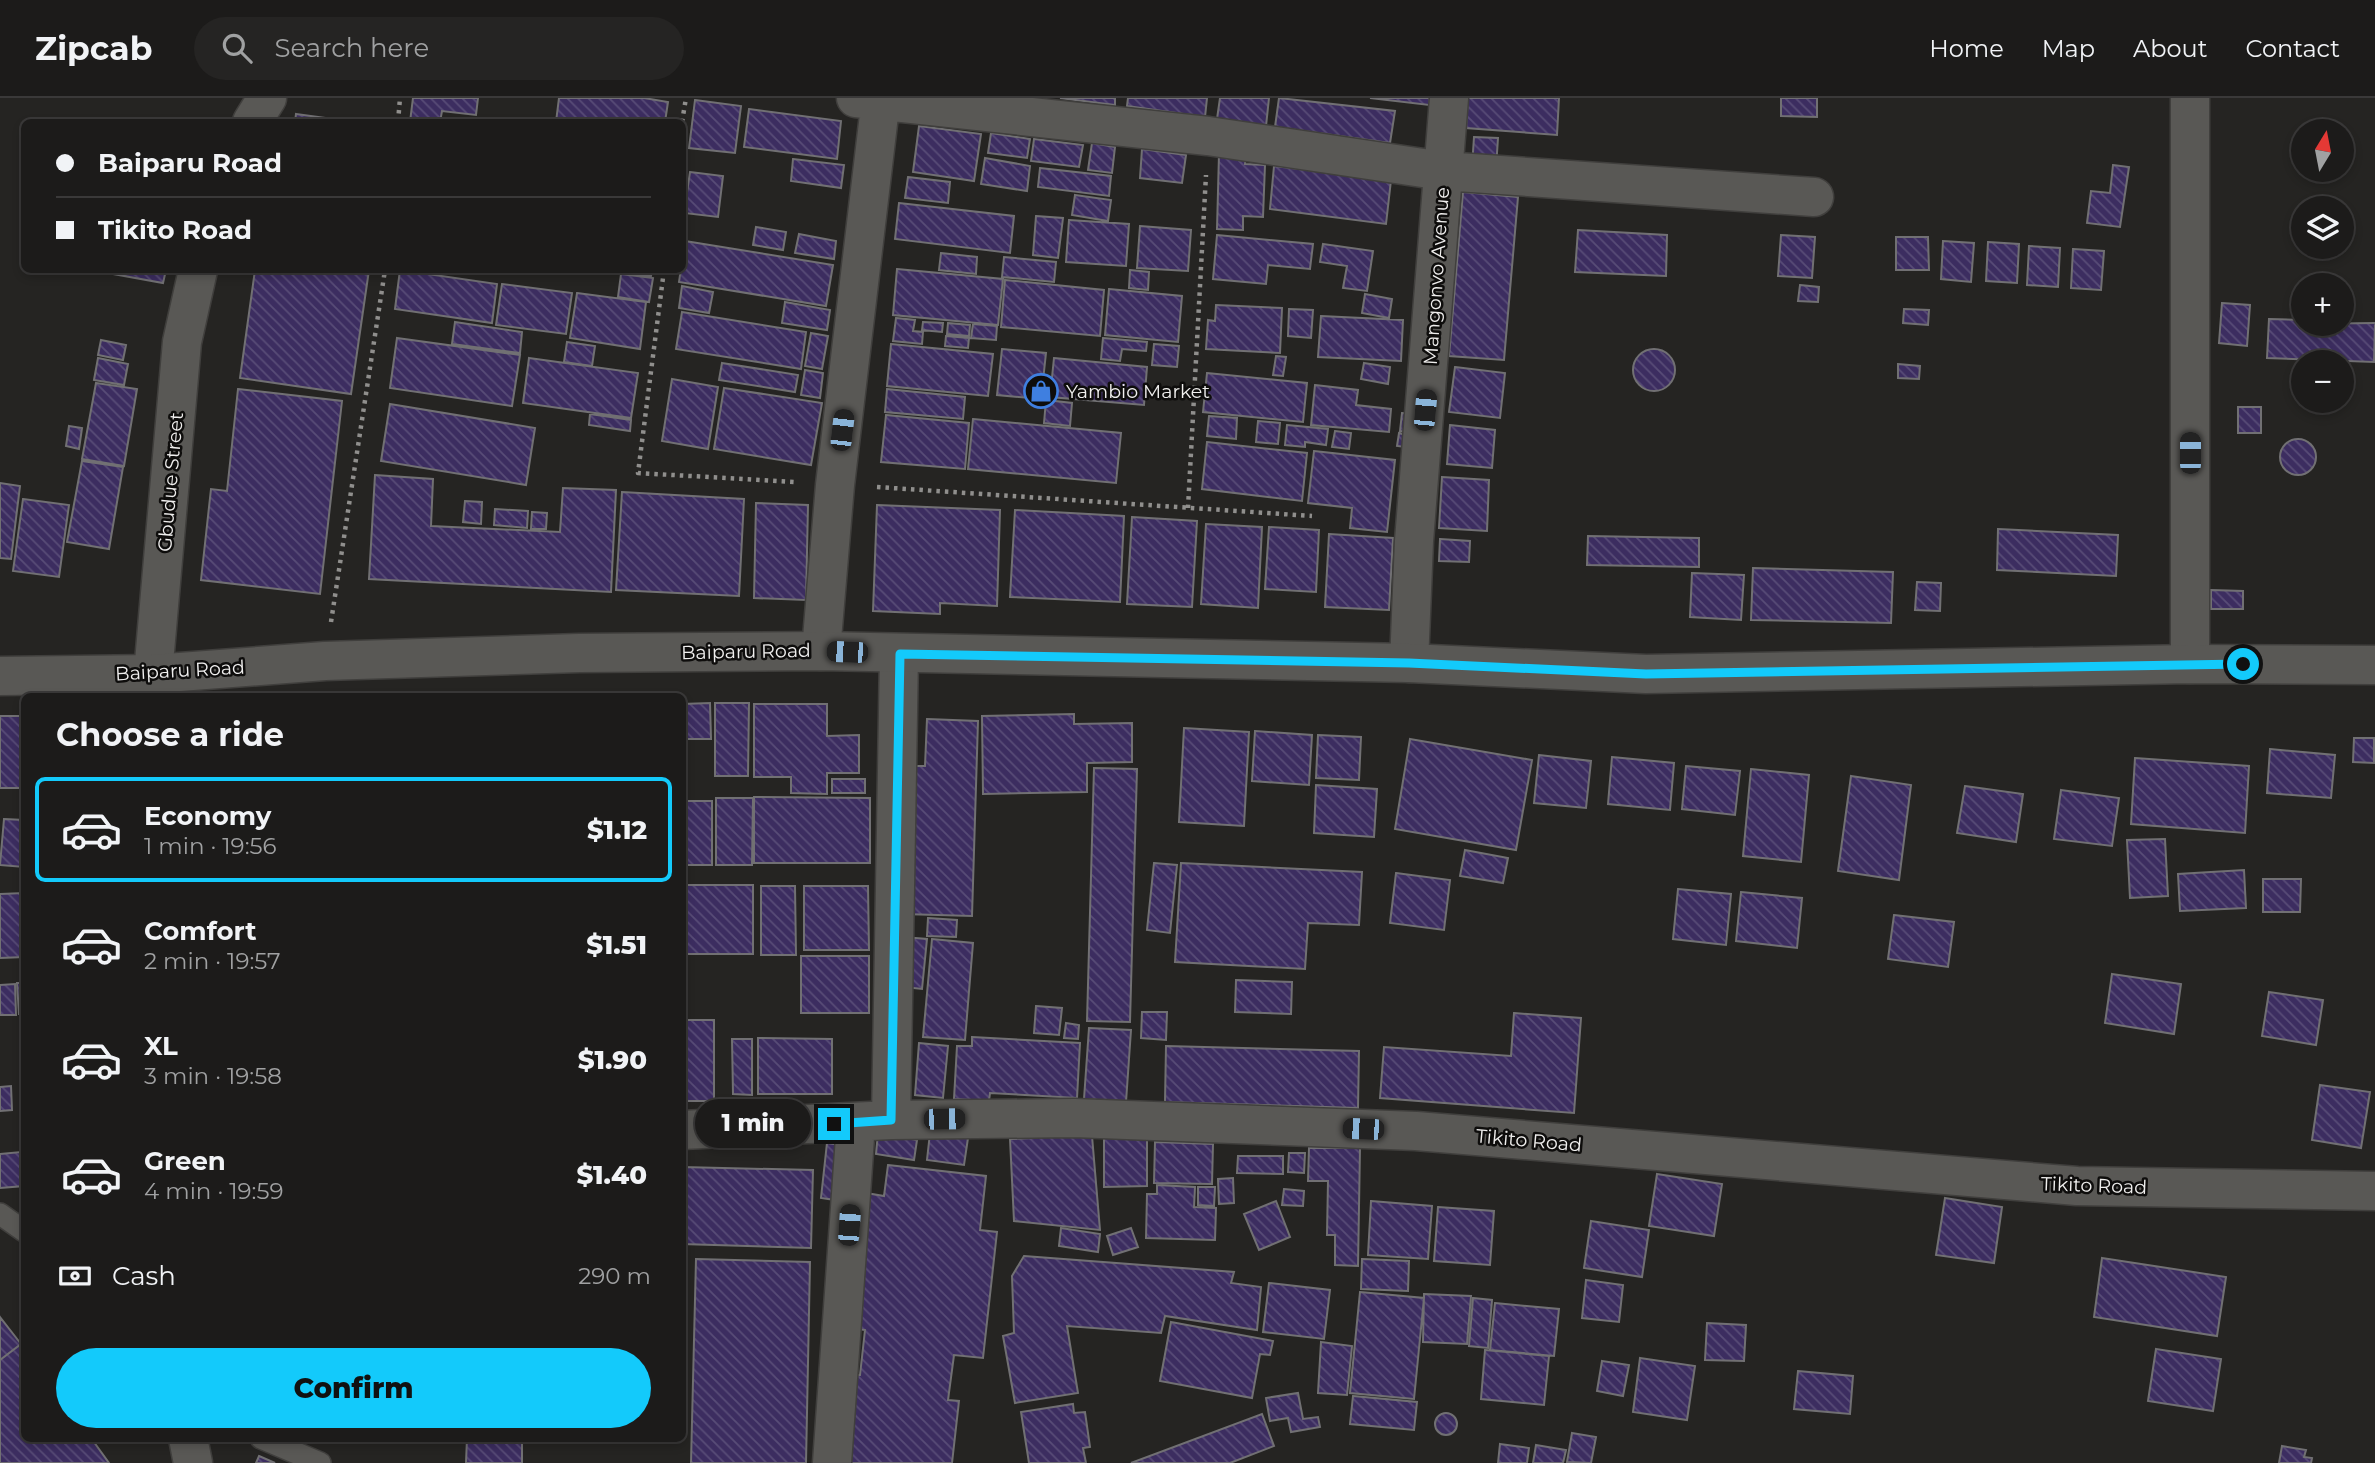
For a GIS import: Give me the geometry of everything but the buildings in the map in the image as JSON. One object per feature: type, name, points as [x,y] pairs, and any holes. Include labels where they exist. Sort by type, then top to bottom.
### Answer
[{"type":"street","points":[[254,119],[267,98]]},
{"type":"street","name":"Mangonvo Avenue","points":[[1409,663],[1414,541],[1449,98]]},
{"type":"street","points":[[2190,98],[2190,664]]},
{"type":"street","points":[[821,651],[872,99],[1208,136],[1443,171],[1814,197]]},
{"type":"street","name":"Gbudue Street","points":[[154,685],[182,342],[197,273]]},
{"type":"street","name":"Baiparu Road","points":[[0,676],[154,685],[325,661],[821,651],[1409,663],[1646,674],[2190,664],[2375,665]]},
{"type":"street","points":[[832,1463],[874,1122],[900,654]]},
{"type":"street","name":"Tikito Road","points":[[686,1130],[1074,1118],[1416,1131],[2077,1186],[2375,1191]]},
{"type":"street","points":[[189,1442],[193,1463]]},
{"type":"lane","points":[[0,1214],[21,1229]]},
{"type":"lane","points":[[270,1442],[320,1463]]},
{"type":"path","points":[[398,119],[400,98]]},
{"type":"path","points":[[682,119],[685,98]]},
{"type":"path","points":[[1188,508],[1208,136]]},
{"type":"path","points":[[325,661],[385,273]]},
{"type":"path","points":[[664,273],[638,473],[1312,516]]},
{"type":"place","name":"Yambio Market","points":[[1041,391]]},
{"type":"route","points":[[834,1124],[891,1120],[900,654],[1409,663],[1646,674],[2243,664]]}]
